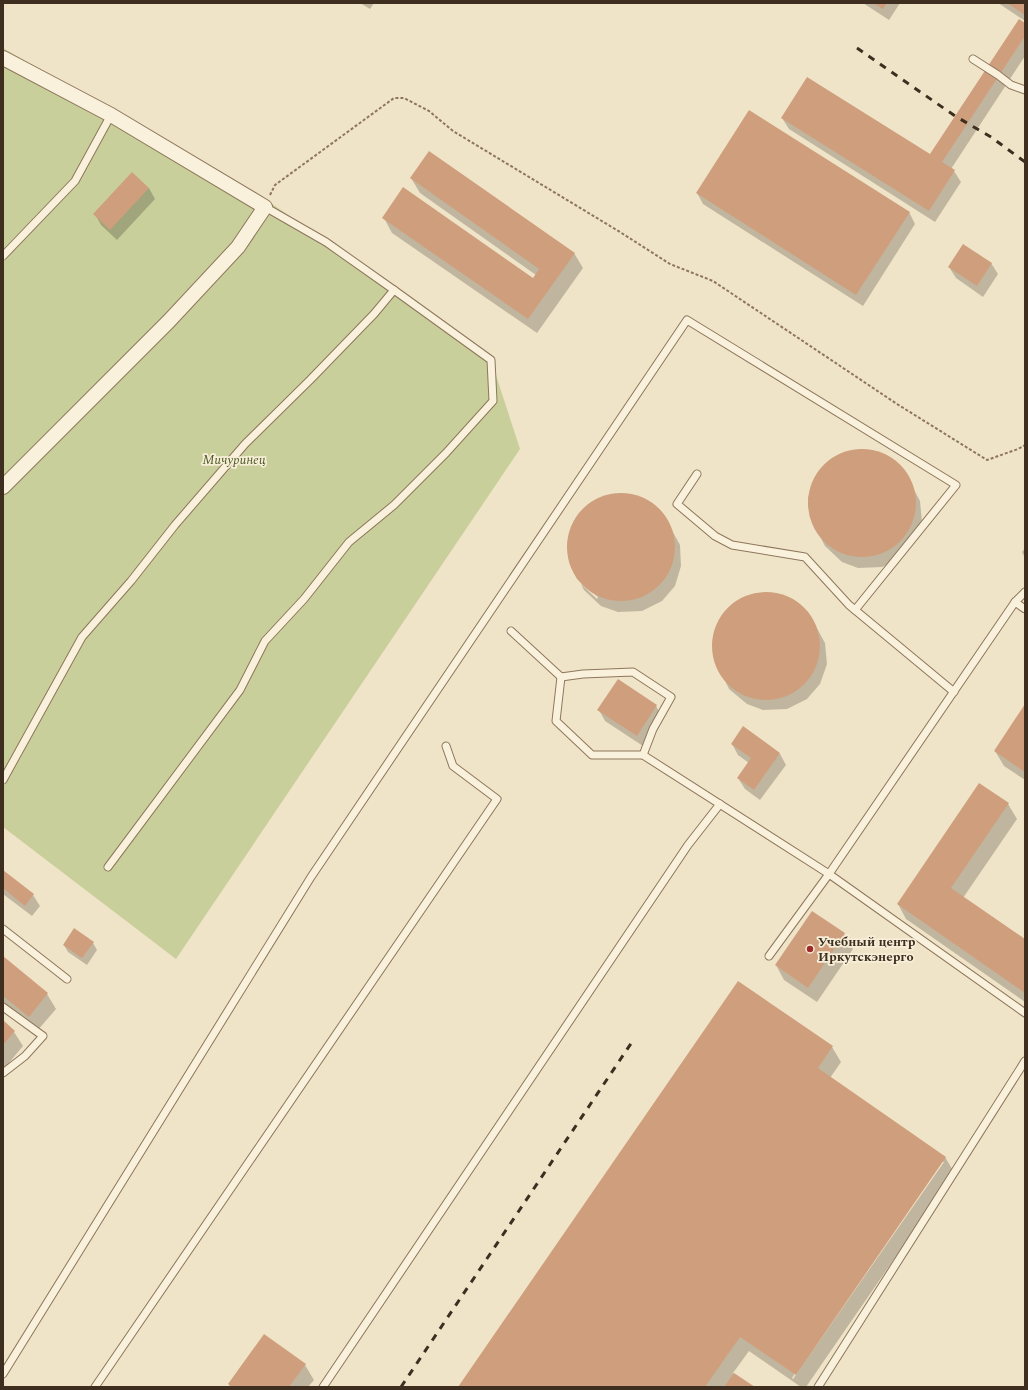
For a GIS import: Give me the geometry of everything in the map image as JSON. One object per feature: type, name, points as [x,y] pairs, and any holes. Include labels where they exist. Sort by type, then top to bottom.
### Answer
[{"type":"street","points":[[3,58],[111,115],[265,206],[238,247],[3,487]]},
{"type":"lane","points":[[973,59],[998,75],[1011,86],[1025,90]]},
{"type":"lane","points":[[3,256],[75,181],[111,115]]},
{"type":"lane","points":[[108,867],[240,690],[265,641],[304,599],[349,542],[394,505],[446,453],[493,401],[491,360],[326,242],[265,206]]},
{"type":"lane","points":[[3,780],[82,638],[244,444],[310,380],[374,314],[394,290]]},
{"type":"lane","points":[[3,1374],[312,877],[688,320],[956,485],[855,610]]},
{"type":"lane","points":[[697,474],[677,504],[704,527],[715,536],[732,546],[805,557],[855,610],[954,692]]},
{"type":"lane","points":[[769,956],[829,874],[1015,602],[1025,592]]},
{"type":"lane","points":[[1015,602],[1025,609]]},
{"type":"lane","points":[[511,631],[561,677]]},
{"type":"lane","points":[[561,677],[583,674],[633,672],[671,697],[653,729],[643,755]]},
{"type":"lane","points":[[561,677],[556,721],[592,755],[643,755],[829,874],[1025,1013]]},
{"type":"lane","points":[[95,1387],[497,799],[452,766],[446,746]]},
{"type":"lane","points":[[323,1387],[680,858],[720,804]]},
{"type":"lane","points":[[3,929],[67,978]]},
{"type":"lane","points":[[3,1007],[43,1036],[25,1056],[3,1073]]},
{"type":"lane","points":[[818,1387],[1025,1061]]},
{"type":"path","points":[[265,206],[275,185],[394,98],[404,98],[429,111],[453,131],[670,264],[713,281],[897,404],[987,460],[1025,445]]},
{"type":"green space","name":"Мичуринец","points":[[3,48],[264,198],[491,360],[520,449],[176,959],[3,827]]},
{"type":"building","points":[[873,3],[887,3],[883,9]]},
{"type":"building","points":[[1007,3],[1025,3],[1025,15]]},
{"type":"building","points":[[1019,19],[1025,23],[1025,36],[942,162],[955,170],[929,211],[781,118],[807,77],[930,154]]},
{"type":"building","points":[[749,110],[910,212],[856,295],[696,193]]},
{"type":"building","points":[[429,151],[575,253],[528,319],[382,218],[403,187],[533,278],[539,269],[410,178]]},
{"type":"building","points":[[132,172],[149,188],[110,230],[93,214]]},
{"type":"building","points":[[963,244],[992,263],[977,286],[948,267]]},
{"type":"building","points":[[862,449],[883,453],[900,465],[912,482],[916,503],[912,524],[900,541],[883,553],[862,557],[841,553],[824,541],[812,524],[808,503],[812,482],[824,465],[841,453]]},
{"type":"building","points":[[621,493],[642,497],[659,509],[671,526],[675,547],[671,568],[659,585],[642,597],[621,601],[600,597],[583,585],[571,568],[567,547],[571,526],[583,509],[600,497]]},
{"type":"building","points":[[766,592],[787,596],[804,608],[816,625],[820,646],[816,667],[804,684],[787,696],[766,700],[745,696],[728,684],[716,667],[712,646],[716,625],[728,608],[745,596]]},
{"type":"building","points":[[618,679],[657,705],[637,736],[597,710]]},
{"type":"building","points":[[1025,704],[1025,772],[994,751]]},
{"type":"building","points":[[743,726],[780,753],[754,790],[737,778],[751,758],[731,744]]},
{"type":"building","points":[[979,783],[1009,803],[951,888],[1025,939],[1025,993],[897,904]]},
{"type":"building","points":[[3,870],[34,894],[25,906],[3,888]]},
{"type":"building","name":"Учебный центр Иркутскэнерго","points":[[812,911],[845,933],[808,988],[775,965]]},
{"type":"building","points":[[74,928],[94,942],[82,958],[63,945]]},
{"type":"building","points":[[3,956],[48,993],[29,1017],[3,996]]},
{"type":"building","points":[[738,981],[833,1046],[818,1068],[946,1157],[796,1375],[740,1337],[705,1387],[458,1387]]},
{"type":"building","points":[[3,1020],[15,1031],[3,1045]]},
{"type":"building","points":[[264,1334],[306,1364],[289,1387],[232,1387],[228,1384]]},
{"type":"building","points":[[734,1373],[755,1387],[724,1387]]},
{"type":"railway","points":[[857,48],[955,116],[991,137],[1025,162]]},
{"type":"railway","points":[[401,1387],[632,1042]]},
{"type":"place","name":"Учебный центр Иркутскэнерго","points":[[810,949]]}]
